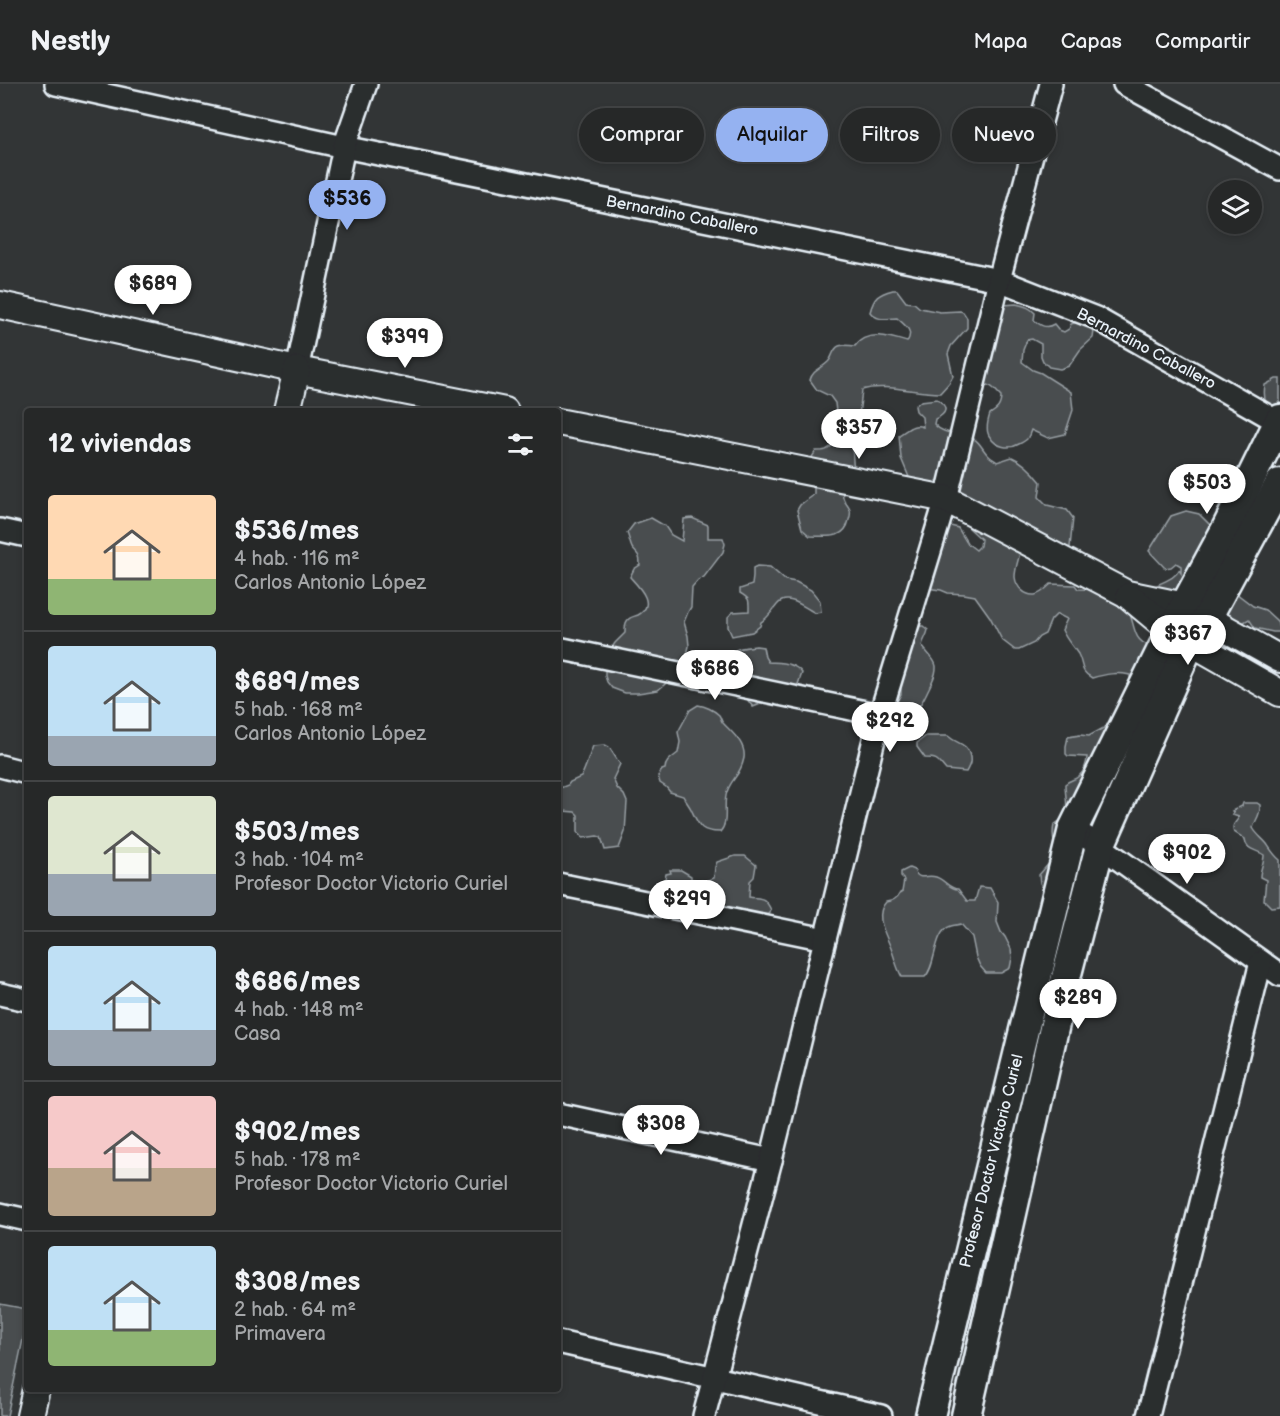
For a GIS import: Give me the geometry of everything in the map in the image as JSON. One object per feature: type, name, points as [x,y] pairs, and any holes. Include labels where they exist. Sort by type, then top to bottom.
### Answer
[{"type":"main road","name":"Profesor Doctor Victorio Curiel","points":[[1196,612],[1225,531],[1279,421]]},
{"type":"main road","name":"Profesor Doctor Victorio Curiel","points":[[930,1416],[1073,829],[1180,637],[1280,483]]},
{"type":"main road","name":"Profesor Doctor Victorio Curiel","points":[[966,1416],[1062,993],[1100,846],[1180,637]]},
{"type":"street","name":"Bernardino Caballero","points":[[56,84],[344,147],[999,280],[1096,318],[1279,421]]},
{"type":"street","points":[[288,408],[344,147],[366,84]]},
{"type":"street","points":[[704,1416],[771,1160],[880,715],[945,499],[999,280],[1051,84]]},
{"type":"street","points":[[1124,84],[1280,169]]},
{"type":"street","points":[[0,305],[297,370],[490,408]]},
{"type":"street","points":[[561,423],[945,499],[1127,594],[1180,637],[1280,693]]},
{"type":"street","points":[[0,530],[24,535]]},
{"type":"street","points":[[1127,594],[1196,612],[1280,659]]},
{"type":"street","points":[[561,649],[880,715]]},
{"type":"street","points":[[0,766],[24,772]]},
{"type":"street","points":[[1073,829],[1280,975]]},
{"type":"street","points":[[561,885],[825,939]]},
{"type":"street","points":[[1148,1416],[1261,962]]},
{"type":"street","points":[[1034,987],[1062,993]]},
{"type":"street","points":[[0,994],[24,999]]},
{"type":"street","points":[[561,1115],[771,1160]]},
{"type":"street","points":[[0,1214],[24,1219]]},
{"type":"street","points":[[561,1343],[881,1416]]},
{"type":"street","points":[[30,1416],[35,1392]]},
{"type":"shaded area","points":[[897,290],[906,302],[914,303],[920,308],[940,312],[963,312],[967,318],[967,328],[951,346],[948,354],[953,376],[940,393],[890,388],[862,390],[858,424],[852,444],[854,477],[843,495],[850,511],[847,526],[844,531],[834,536],[810,536],[802,529],[797,510],[814,494],[814,484],[807,469],[816,451],[826,450],[836,444],[837,421],[835,403],[830,396],[817,390],[810,380],[811,377],[830,360],[839,346],[855,346],[872,336],[907,342],[909,332],[897,318],[879,318],[870,312],[877,297]]},
{"type":"shaded area","points":[[1016,304],[1031,309],[1035,313],[1034,320],[1044,326],[1054,324],[1064,332],[1071,324],[1083,320],[1092,324],[1094,331],[1093,338],[1080,350],[1069,366],[1060,369],[1049,367],[1043,361],[1041,344],[1032,339],[1027,340],[1022,362],[1071,392],[1073,410],[1065,434],[1048,438],[1031,430],[1026,440],[1015,446],[1007,447],[999,445],[990,437],[987,426],[990,414],[998,407],[1001,396],[990,386],[981,384],[1004,305]]},
{"type":"shaded area","points":[[1280,379],[1280,425],[1267,407],[1265,397],[1265,385]]},
{"type":"shaded area","points":[[937,399],[945,408],[944,413],[935,419],[934,424],[938,428],[974,439],[997,462],[1012,457],[1020,462],[1041,482],[1039,497],[1047,505],[1067,510],[1073,518],[1070,547],[1063,551],[1025,550],[1020,553],[1015,577],[1019,587],[1028,594],[1035,595],[1051,584],[1075,585],[1078,589],[1099,591],[1113,596],[1128,610],[1140,640],[1152,645],[1173,644],[1179,661],[1175,679],[1157,685],[1139,700],[1117,709],[1120,699],[1130,687],[1130,675],[1111,674],[1092,678],[1088,675],[1083,670],[1078,654],[1062,630],[1067,619],[1057,614],[1051,620],[1045,634],[1034,643],[1015,650],[1002,640],[990,617],[975,596],[926,588],[921,575],[922,568],[931,559],[933,546],[940,531],[947,525],[958,528],[967,543],[976,550],[980,546],[981,539],[969,528],[970,516],[979,509],[961,497],[925,490],[911,482],[901,458],[899,435],[913,426],[923,427],[922,417],[916,411],[915,406],[921,401]]},
{"type":"shaded area","points":[[1186,511],[1199,514],[1214,529],[1232,590],[1253,606],[1265,610],[1277,621],[1280,632],[1255,628],[1249,619],[1239,625],[1236,644],[1223,657],[1152,588],[1171,578],[1179,570],[1181,573],[1181,566],[1176,563],[1165,568],[1149,551],[1171,516]]},
{"type":"shaded area","points":[[651,518],[665,526],[671,535],[682,541],[684,519],[692,518],[708,525],[708,538],[723,538],[725,544],[723,552],[704,577],[692,587],[691,607],[684,622],[689,646],[679,670],[658,690],[625,693],[612,688],[607,682],[605,658],[625,633],[628,620],[638,615],[646,606],[644,596],[630,577],[640,562],[627,533],[634,524]]},
{"type":"shaded area","points":[[770,567],[785,580],[796,582],[811,590],[820,601],[821,612],[815,613],[791,600],[781,601],[752,632],[732,636],[728,627],[728,617],[733,612],[749,611],[748,600],[740,593],[740,589],[752,585],[753,568]]},
{"type":"shaded area","points":[[914,626],[923,626],[928,630],[922,646],[934,661],[936,672],[918,707],[911,712],[898,713],[895,705],[901,690],[892,650],[892,638]]},
{"type":"shaded area","points":[[763,647],[768,662],[791,665],[802,673],[797,687],[788,696],[781,696],[753,707],[724,660],[737,650]]},
{"type":"shaded area","points":[[698,705],[709,708],[719,715],[722,722],[741,743],[744,753],[741,769],[727,792],[725,823],[720,832],[708,831],[701,827],[683,796],[670,792],[660,783],[658,776],[678,753],[680,742],[678,732],[690,710]]},
{"type":"shaded area","points":[[1109,725],[1113,731],[1103,752],[1077,871],[1079,872],[1066,921],[1060,921],[1040,883],[1039,875],[1051,861],[1056,850],[1053,828],[1066,812],[1065,784],[1081,774],[1086,762],[1087,757],[1066,754],[1068,737],[1089,736]]},
{"type":"shaded area","points":[[926,736],[948,736],[964,746],[969,752],[970,759],[966,772],[946,770],[937,760],[925,758],[917,747],[917,743]]},
{"type":"shaded area","points":[[593,746],[609,747],[620,764],[613,779],[627,802],[625,832],[619,848],[605,850],[601,837],[583,838],[578,832],[578,815],[575,812],[561,810],[561,788],[581,777]]},
{"type":"shaded area","points":[[1243,803],[1260,805],[1259,815],[1253,828],[1280,860],[1280,906],[1271,907],[1264,900],[1266,880],[1260,877],[1264,855],[1249,848],[1245,839],[1234,832],[1233,825],[1239,817],[1232,815],[1234,813],[1232,811],[1242,806]]},
{"type":"shaded area","points":[[735,856],[745,856],[756,865],[754,877],[750,881],[749,897],[766,902],[771,910],[765,917],[721,909],[717,906],[704,906],[698,901],[684,901],[671,897],[663,889],[666,874],[671,873],[670,870],[681,870],[691,876],[691,879],[705,881],[714,878],[717,862]]},
{"type":"shaded area","points":[[909,868],[914,870],[918,876],[936,877],[952,888],[958,889],[967,901],[975,901],[979,887],[990,888],[998,902],[997,922],[1011,949],[1010,968],[1001,973],[986,973],[976,957],[972,937],[961,924],[945,929],[941,934],[932,965],[925,977],[902,977],[882,926],[881,913],[886,902],[898,897],[902,892],[904,880],[901,872]]},
{"type":"shaded area","points":[[0,1304],[24,1308],[24,1334],[7,1416],[0,1416]]}]
